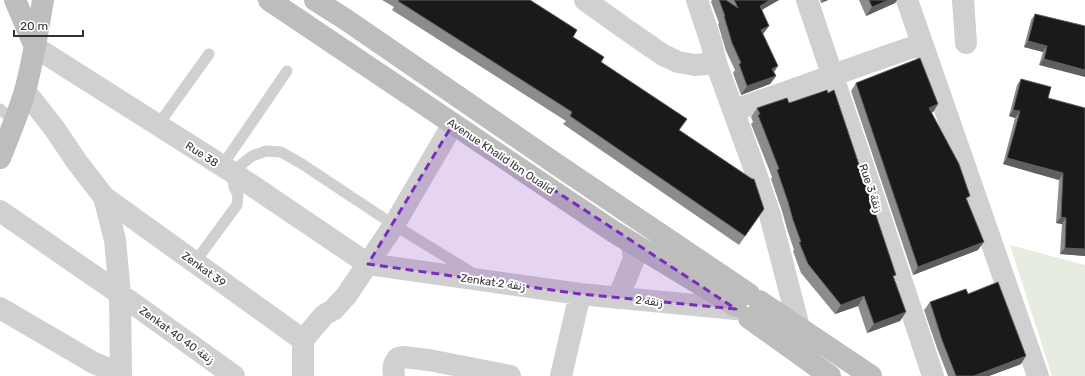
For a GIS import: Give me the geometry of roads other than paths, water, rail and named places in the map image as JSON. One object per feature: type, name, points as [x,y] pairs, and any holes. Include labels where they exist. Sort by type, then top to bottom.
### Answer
[{"type":"main road","points":[[15,0],[35,47]]},
{"type":"main road","points":[[0,158],[8,115],[25,91],[35,47],[43,0]]},
{"type":"main road","name":"Avenue Khalid Ibn Oualid","points":[[269,0],[632,244],[746,306],[799,327],[871,376]]},
{"type":"main road","name":"Avenue Khalid Ibn Oualid","points":[[315,0],[352,23],[556,164],[746,306],[830,376]]},
{"type":"street","points":[[585,0],[664,55],[678,62],[695,65],[716,63]]},
{"type":"street","points":[[697,0],[712,42],[716,63],[734,110],[770,215],[799,327]]},
{"type":"street","name":"Rue 3 زنقة","points":[[807,0],[933,376]]},
{"type":"street","points":[[907,0],[1038,376]]},
{"type":"street","points":[[963,0],[966,43]]},
{"type":"street","points":[[734,110],[922,44]]},
{"type":"street","name":"Rue 38","points":[[35,47],[227,169],[368,264]]},
{"type":"street","name":"Zenkat 39","points":[[25,91],[104,197],[303,340]]},
{"type":"street","points":[[303,376],[303,340],[324,315],[339,305],[346,296],[394,225],[453,124]]},
{"type":"street","name":"Zenkat 39","points":[[104,197],[115,240],[120,294],[121,375]]},
{"type":"street","name":"Zenkat 40 زنقة 40","points":[[0,211],[120,294],[234,376]]},
{"type":"street","name":"زنقة 2","points":[[632,244],[634,259],[618,298],[746,306]]},
{"type":"street","name":"Zenkat 2 زنقة","points":[[368,264],[487,282],[618,298]]},
{"type":"street","points":[[561,376],[580,294]]},
{"type":"street","points":[[0,308],[94,363],[121,375]]},
{"type":"street","points":[[394,376],[394,362],[398,358],[403,357],[429,360],[510,376]]},
{"type":"lane","points":[[158,125],[209,54]]},
{"type":"lane","points":[[227,169],[287,71]]},
{"type":"lane","points":[[227,169],[252,156],[266,151],[281,152],[302,164],[394,225],[487,282]]},
{"type":"lane","points":[[195,262],[237,205],[238,195],[227,169]]}]
